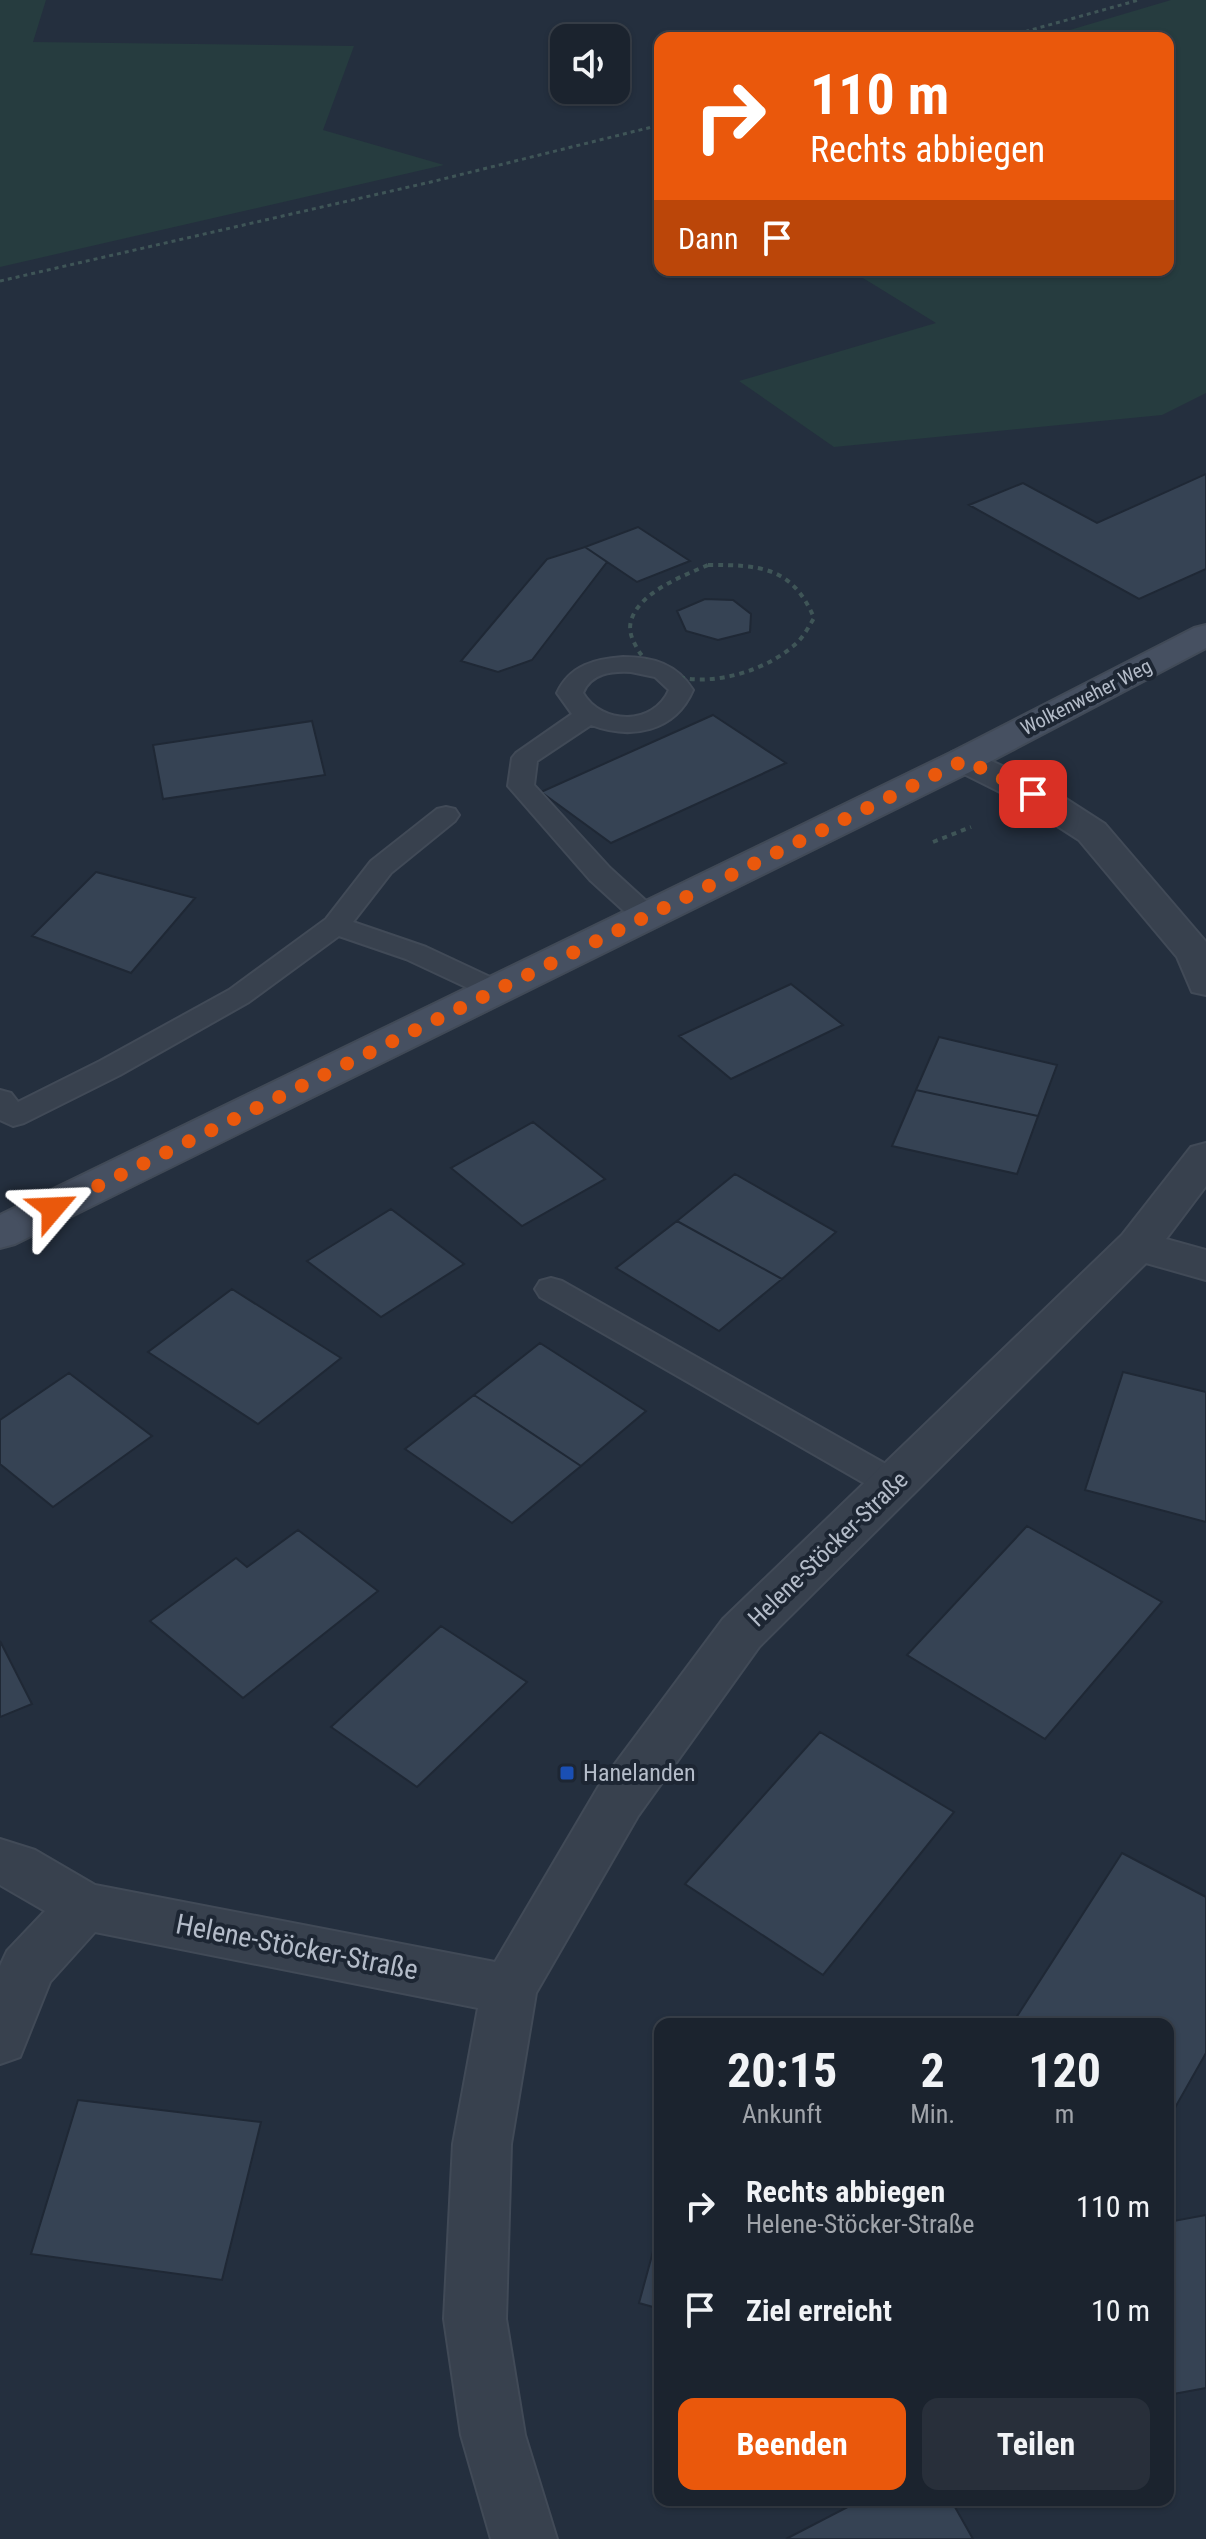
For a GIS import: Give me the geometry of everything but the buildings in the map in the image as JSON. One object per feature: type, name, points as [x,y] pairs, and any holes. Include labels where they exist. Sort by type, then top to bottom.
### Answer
[{"type":"street","name":"Wolkenweher Weg","points":[[0,1233],[965,760],[1206,635]]},
{"type":"street","points":[[965,760],[1033,794],[1092,832],[1195,954],[1206,983]]},
{"type":"street","name":"Helene-Stöcker-Straße","points":[[524,2539],[493,2435],[475,2319],[482,2144],[509,1989],[619,1800],[741,1633],[1137,1246],[1206,1157]]},
{"type":"street","points":[[1137,1246],[1206,1265]]},
{"type":"street","name":"Helene-Stöcker-Straße","points":[[0,1862],[16,1866],[84,1906],[509,1989]]},
{"type":"street","points":[[0,2039],[27,1968],[84,1906]]},
{"type":"lane","points":[[603,666],[653,667],[671,676],[681,690],[678,703],[669,712],[650,721],[631,724],[602,722],[574,706],[570,693],[580,675],[603,666]]},
{"type":"lane","points":[[587,716],[525,758],[521,786],[600,874],[646,916]]},
{"type":"lane","points":[[0,1100],[13,1116],[110,1068],[239,996],[336,925],[381,867],[446,815]]},
{"type":"lane","points":[[336,925],[416,953],[495,990]]},
{"type":"lane","points":[[551,1289],[895,1485]]},
{"type":"path","points":[[1024,32],[1139,0]]},
{"type":"path","points":[[0,281],[362,198],[654,126]]},
{"type":"path","points":[[708,565],[763,567],[784,577],[807,594],[814,618],[794,647],[754,671],[725,677],[692,677],[653,667],[633,644],[631,627],[639,607],[656,590],[685,575],[708,565]]},
{"type":"green space","points":[[0,0],[46,0],[33,42],[354,46],[323,130],[444,165],[0,267]]},
{"type":"green space","points":[[1171,0],[1206,0],[1206,393],[1162,415],[834,447],[739,381],[936,323],[860,276],[1174,276],[1174,32],[1063,32]]},
{"type":"place","name":"Hanelanden","points":[[567,1773]]},
{"type":"route","points":[[53,1208],[965,760],[1033,794]]}]
